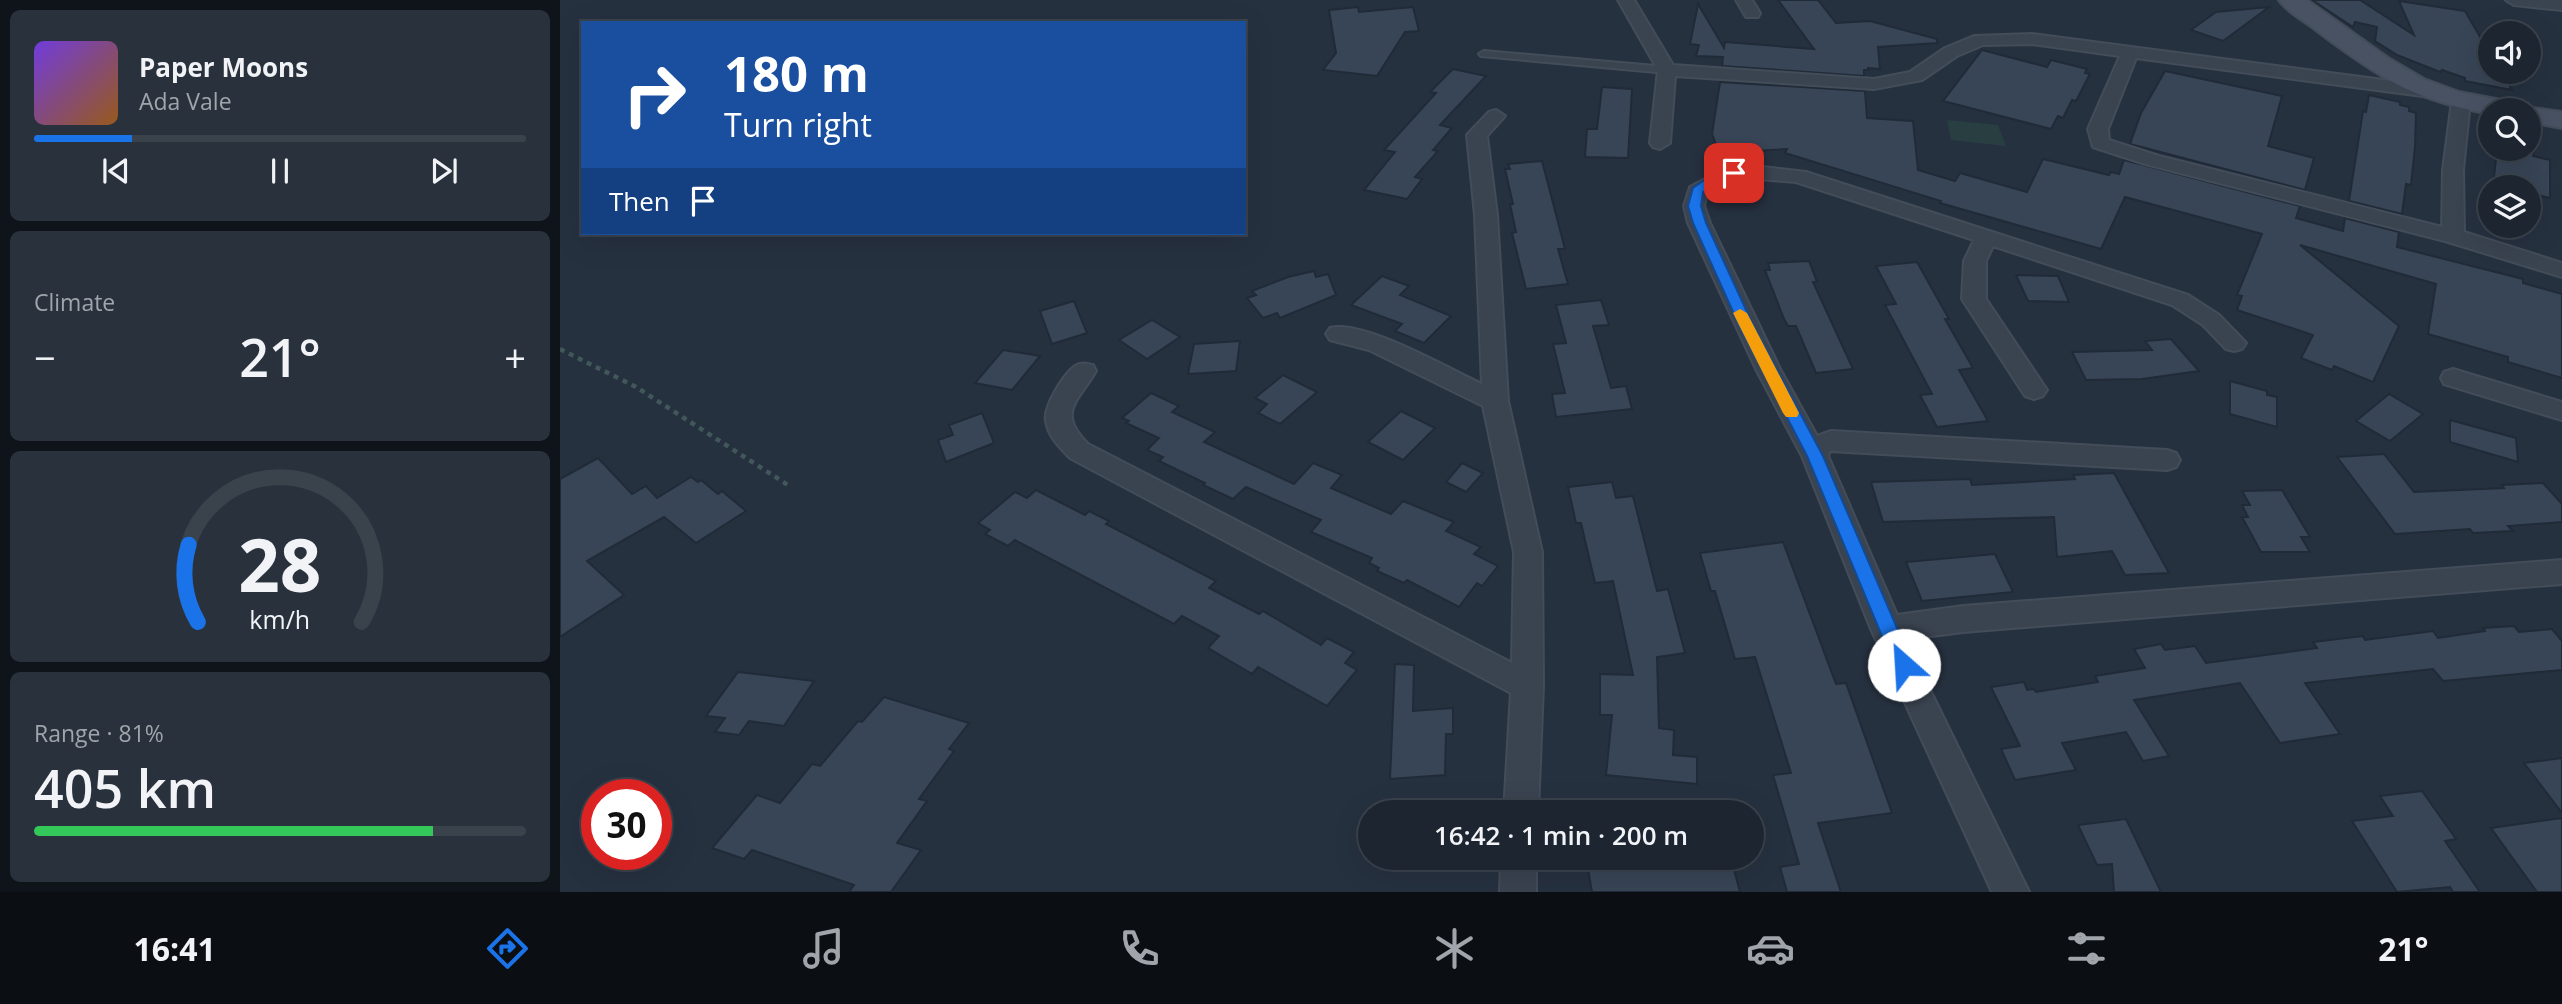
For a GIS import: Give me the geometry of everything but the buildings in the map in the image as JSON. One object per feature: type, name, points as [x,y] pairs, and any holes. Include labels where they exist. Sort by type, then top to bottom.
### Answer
[{"type":"street","points":[[1626,0],[1667,70],[1660,143]]},
{"type":"street","points":[[2291,0],[2400,76],[2430,91],[2478,104]]},
{"type":"street","points":[[2514,0],[2562,5]]},
{"type":"street","points":[[1667,70],[1874,84],[1916,76],[1951,52],[1980,40],[2032,39],[2430,91]]},
{"type":"street","points":[[2130,52],[2098,129],[2100,143],[2152,160],[2453,236],[2562,270]]},
{"type":"street","points":[[2453,236],[2453,170],[2461,101]]},
{"type":"street","points":[[1496,116],[1477,135],[1486,215],[1495,401],[1528,552],[1527,686],[1522,800]]},
{"type":"street","points":[[2541,116],[2562,120]]},
{"type":"street","points":[[2011,892],[1886,629],[1815,456],[1751,336],[1699,223],[1695,206],[1697,191],[1718,177],[1749,169],[1799,176],[2180,300],[2211,320],[2234,343]]},
{"type":"street","points":[[1986,237],[1975,261],[1974,299],[2034,390]]},
{"type":"street","points":[[1338,334],[1377,344],[1495,401]]},
{"type":"street","points":[[1083,371],[1059,404],[1058,425],[1079,451],[1527,686]]},
{"type":"street","points":[[2453,378],[2562,411]]},
{"type":"street","points":[[1815,456],[1819,445],[1831,441],[2167,460]]},
{"type":"street","points":[[1886,629],[1963,619],[2562,572]]},
{"type":"street","points":[[1518,892],[1519,870]]},
{"type":"lane","points":[[1485,54],[1667,70]]},
{"type":"path","points":[[560,349],[636,387],[791,487]]},
{"type":"green space","points":[[1947,120],[1998,125],[2006,146],[1951,140]]},
{"type":"slow traffic","points":[[1740,313],[1791,413]]},
{"type":"route","points":[[1734,173],[1718,177],[1697,191],[1695,206],[1699,223],[1735,303],[1815,456],[1886,629],[1904,665]]}]
